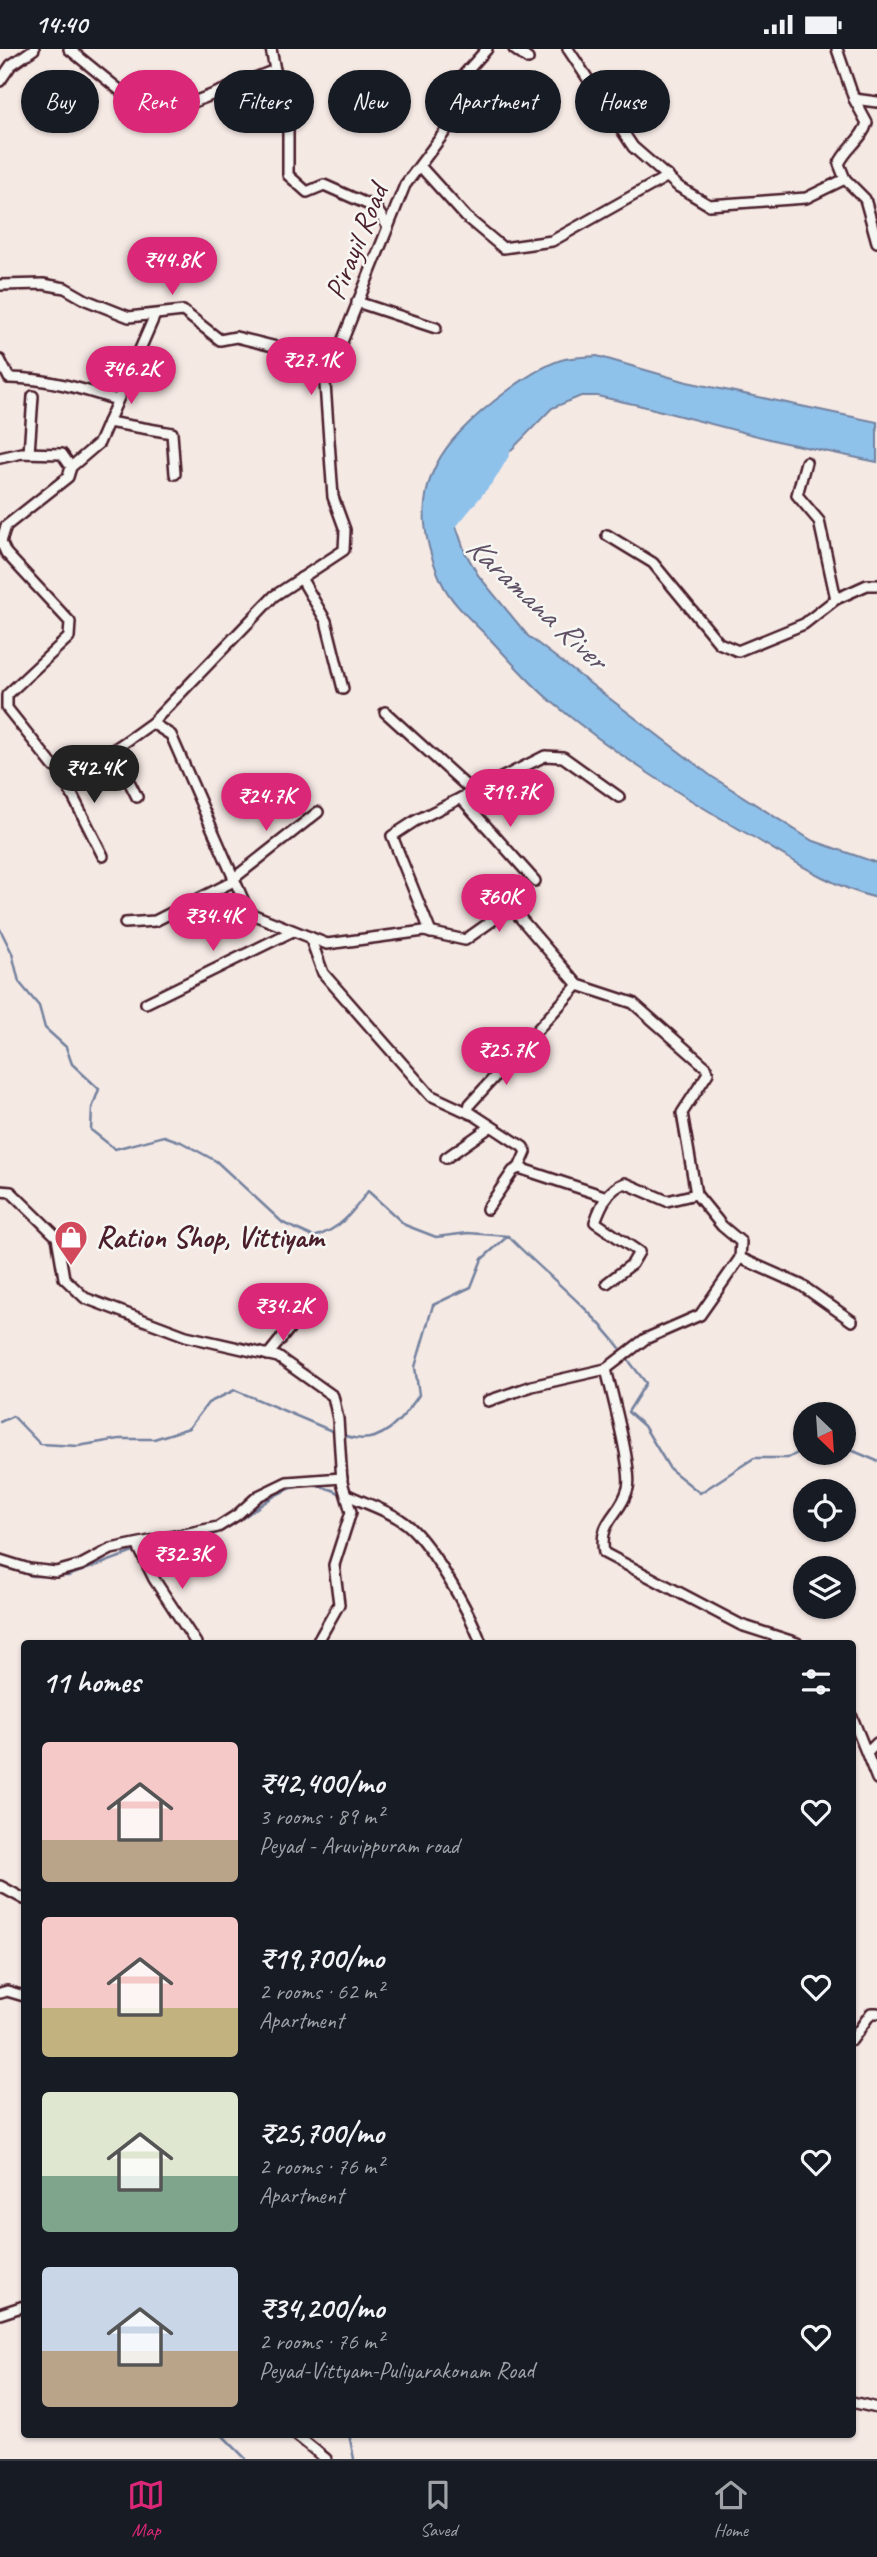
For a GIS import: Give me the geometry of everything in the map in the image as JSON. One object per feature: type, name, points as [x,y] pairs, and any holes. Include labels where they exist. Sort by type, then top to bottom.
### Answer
[{"type":"street","points":[[0,81],[11,65],[34,49]]},
{"type":"street","points":[[69,49],[159,123],[186,105],[214,94]]},
{"type":"street","points":[[271,49],[275,70]]},
{"type":"street","name":"Pirayil Road","points":[[58,767],[68,769],[99,759],[152,723],[274,596],[344,550],[345,530],[333,497],[325,384],[405,185],[458,113],[459,81],[487,49]]},
{"type":"street","points":[[514,49],[528,59]]},
{"type":"street","points":[[568,49],[633,147],[709,205],[806,198],[845,179]]},
{"type":"street","points":[[837,49],[854,99],[866,123],[864,133],[844,153],[839,164],[845,179],[865,199],[877,242]]},
{"type":"street","points":[[854,99],[877,102]]},
{"type":"street","points":[[288,133],[288,175],[291,188]]},
{"type":"street","points":[[420,166],[466,217],[503,248],[552,241],[668,176]]},
{"type":"street","points":[[288,175],[307,193],[324,185],[376,208],[388,227]]},
{"type":"street","points":[[0,285],[43,284],[65,288],[86,300],[129,317],[183,311],[220,340],[236,337],[309,355],[332,365]]},
{"type":"street","points":[[358,302],[436,328]]},
{"type":"street","points":[[103,856],[58,767],[54,767],[7,708],[7,695],[69,637],[70,622],[6,553],[1,542],[6,526],[68,477],[71,467],[99,443],[155,315]]},
{"type":"street","points":[[0,360],[9,378],[27,378],[72,386],[117,400]]},
{"type":"street","points":[[29,453],[33,396]]},
{"type":"street","points":[[108,422],[172,433],[175,474]]},
{"type":"street","points":[[0,458],[29,453],[62,454],[71,467]]},
{"type":"street","points":[[806,462],[797,495],[819,521],[836,599]]},
{"type":"street","points":[[607,535],[653,563],[719,643],[738,651],[764,643],[804,624],[836,599],[867,585],[877,585]]},
{"type":"street","points":[[301,578],[326,621],[343,689]]},
{"type":"street","points":[[385,712],[473,792]]},
{"type":"street","points":[[152,723],[170,735],[249,913],[327,944],[431,933],[465,940],[506,911],[516,913],[578,985],[634,1003],[706,1066],[708,1073],[682,1113],[696,1194],[722,1226],[741,1242],[740,1258],[700,1314],[645,1339],[606,1369],[532,1386],[488,1401]]},
{"type":"street","points":[[113,750],[137,797]]},
{"type":"street","points":[[431,933],[392,836],[545,756],[562,757],[619,797]]},
{"type":"street","points":[[461,798],[535,881]]},
{"type":"street","points":[[125,923],[155,921],[234,880],[318,812]]},
{"type":"street","points":[[146,1003],[293,931]]},
{"type":"street","points":[[310,937],[323,973],[430,1095],[471,1114],[523,1147],[526,1152],[519,1168],[513,1171],[487,1209]]},
{"type":"street","points":[[471,1114],[468,1111],[470,1104],[578,985]]},
{"type":"street","points":[[446,1158],[489,1127]]},
{"type":"street","points":[[519,1168],[607,1197]]},
{"type":"street","points":[[607,1283],[632,1264],[639,1252],[596,1221],[614,1187],[625,1183],[667,1201],[696,1194]]},
{"type":"street","points":[[0,1191],[11,1192],[57,1237],[64,1278],[85,1298],[186,1336],[278,1357],[333,1396],[338,1419],[342,1478],[351,1512],[334,1565],[339,1604],[319,1640]]},
{"type":"street","points":[[740,1258],[801,1285],[852,1321]]},
{"type":"street","points":[[268,1355],[310,1303]]},
{"type":"street","points":[[606,1369],[621,1430],[629,1487],[601,1535],[604,1553],[741,1625],[788,1640]]},
{"type":"street","points":[[0,1560],[29,1570],[56,1572],[81,1565],[111,1549],[218,1527],[237,1515],[258,1496],[287,1482],[342,1478]]},
{"type":"street","points":[[346,1494],[402,1520],[417,1536],[473,1621],[480,1640]]},
{"type":"street","points":[[137,1544],[153,1579],[194,1640]]},
{"type":"street","points":[[856,1727],[877,1779]]},
{"type":"street","points":[[867,1753],[877,1743]]},
{"type":"street","points":[[0,1886],[21,1897]]},
{"type":"street","points":[[0,1993],[7,1991],[21,1995]]},
{"type":"street","points":[[856,2035],[874,2013],[877,2004]]},
{"type":"street","points":[[0,2314],[21,2307]]},
{"type":"street","points":[[856,2403],[877,2407]]},
{"type":"street","points":[[300,2438],[327,2459]]},
{"type":"water","points":[[597,356],[687,382],[877,422],[877,462],[781,442],[638,405],[597,396],[581,396],[552,408],[457,506],[456,526],[465,552],[478,575],[528,636],[711,776],[811,840],[877,863],[877,898],[846,888],[801,865],[678,792],[601,740],[527,679],[462,611],[441,581],[427,540],[425,502],[429,483],[446,448],[482,411],[539,370],[565,359]]},
{"type":"waterway","name":"Karamana River","points":[[444,529],[489,474],[502,452]]},
{"type":"waterway","points":[[0,929],[12,953],[19,982],[39,1006],[45,1028],[66,1047],[72,1064],[99,1089],[92,1108],[91,1130],[115,1149],[164,1136],[181,1142],[216,1161],[283,1223],[314,1237],[339,1225],[368,1191],[405,1225],[436,1237],[468,1233],[508,1236]]},
{"type":"waterway","points":[[346,1436],[358,1439],[380,1435],[405,1414],[419,1395],[415,1367],[433,1305],[471,1287],[482,1259],[508,1236],[580,1304],[620,1348]]},
{"type":"waterway","points":[[629,1361],[646,1383],[628,1412],[644,1426],[670,1469],[700,1493],[754,1458],[788,1458],[793,1455]]},
{"type":"waterway","points":[[0,1422],[13,1416],[40,1444],[78,1446],[119,1439],[154,1439],[189,1428],[208,1403],[235,1390],[332,1431]]},
{"type":"waterway","points":[[856,1452],[877,1461]]},
{"type":"waterway","points":[[142,1549],[190,1541],[217,1533],[288,1489],[320,1487],[339,1493]]},
{"type":"waterway","points":[[393,1511],[408,1520]]},
{"type":"waterway","points":[[0,1566],[33,1576],[68,1576],[136,1551]]},
{"type":"waterway","points":[[225,2438],[246,2459]]},
{"type":"waterway","points":[[350,2438],[354,2459]]},
{"type":"place","name":"Ration Shop, Vittiyam","points":[[71,1267]]}]
